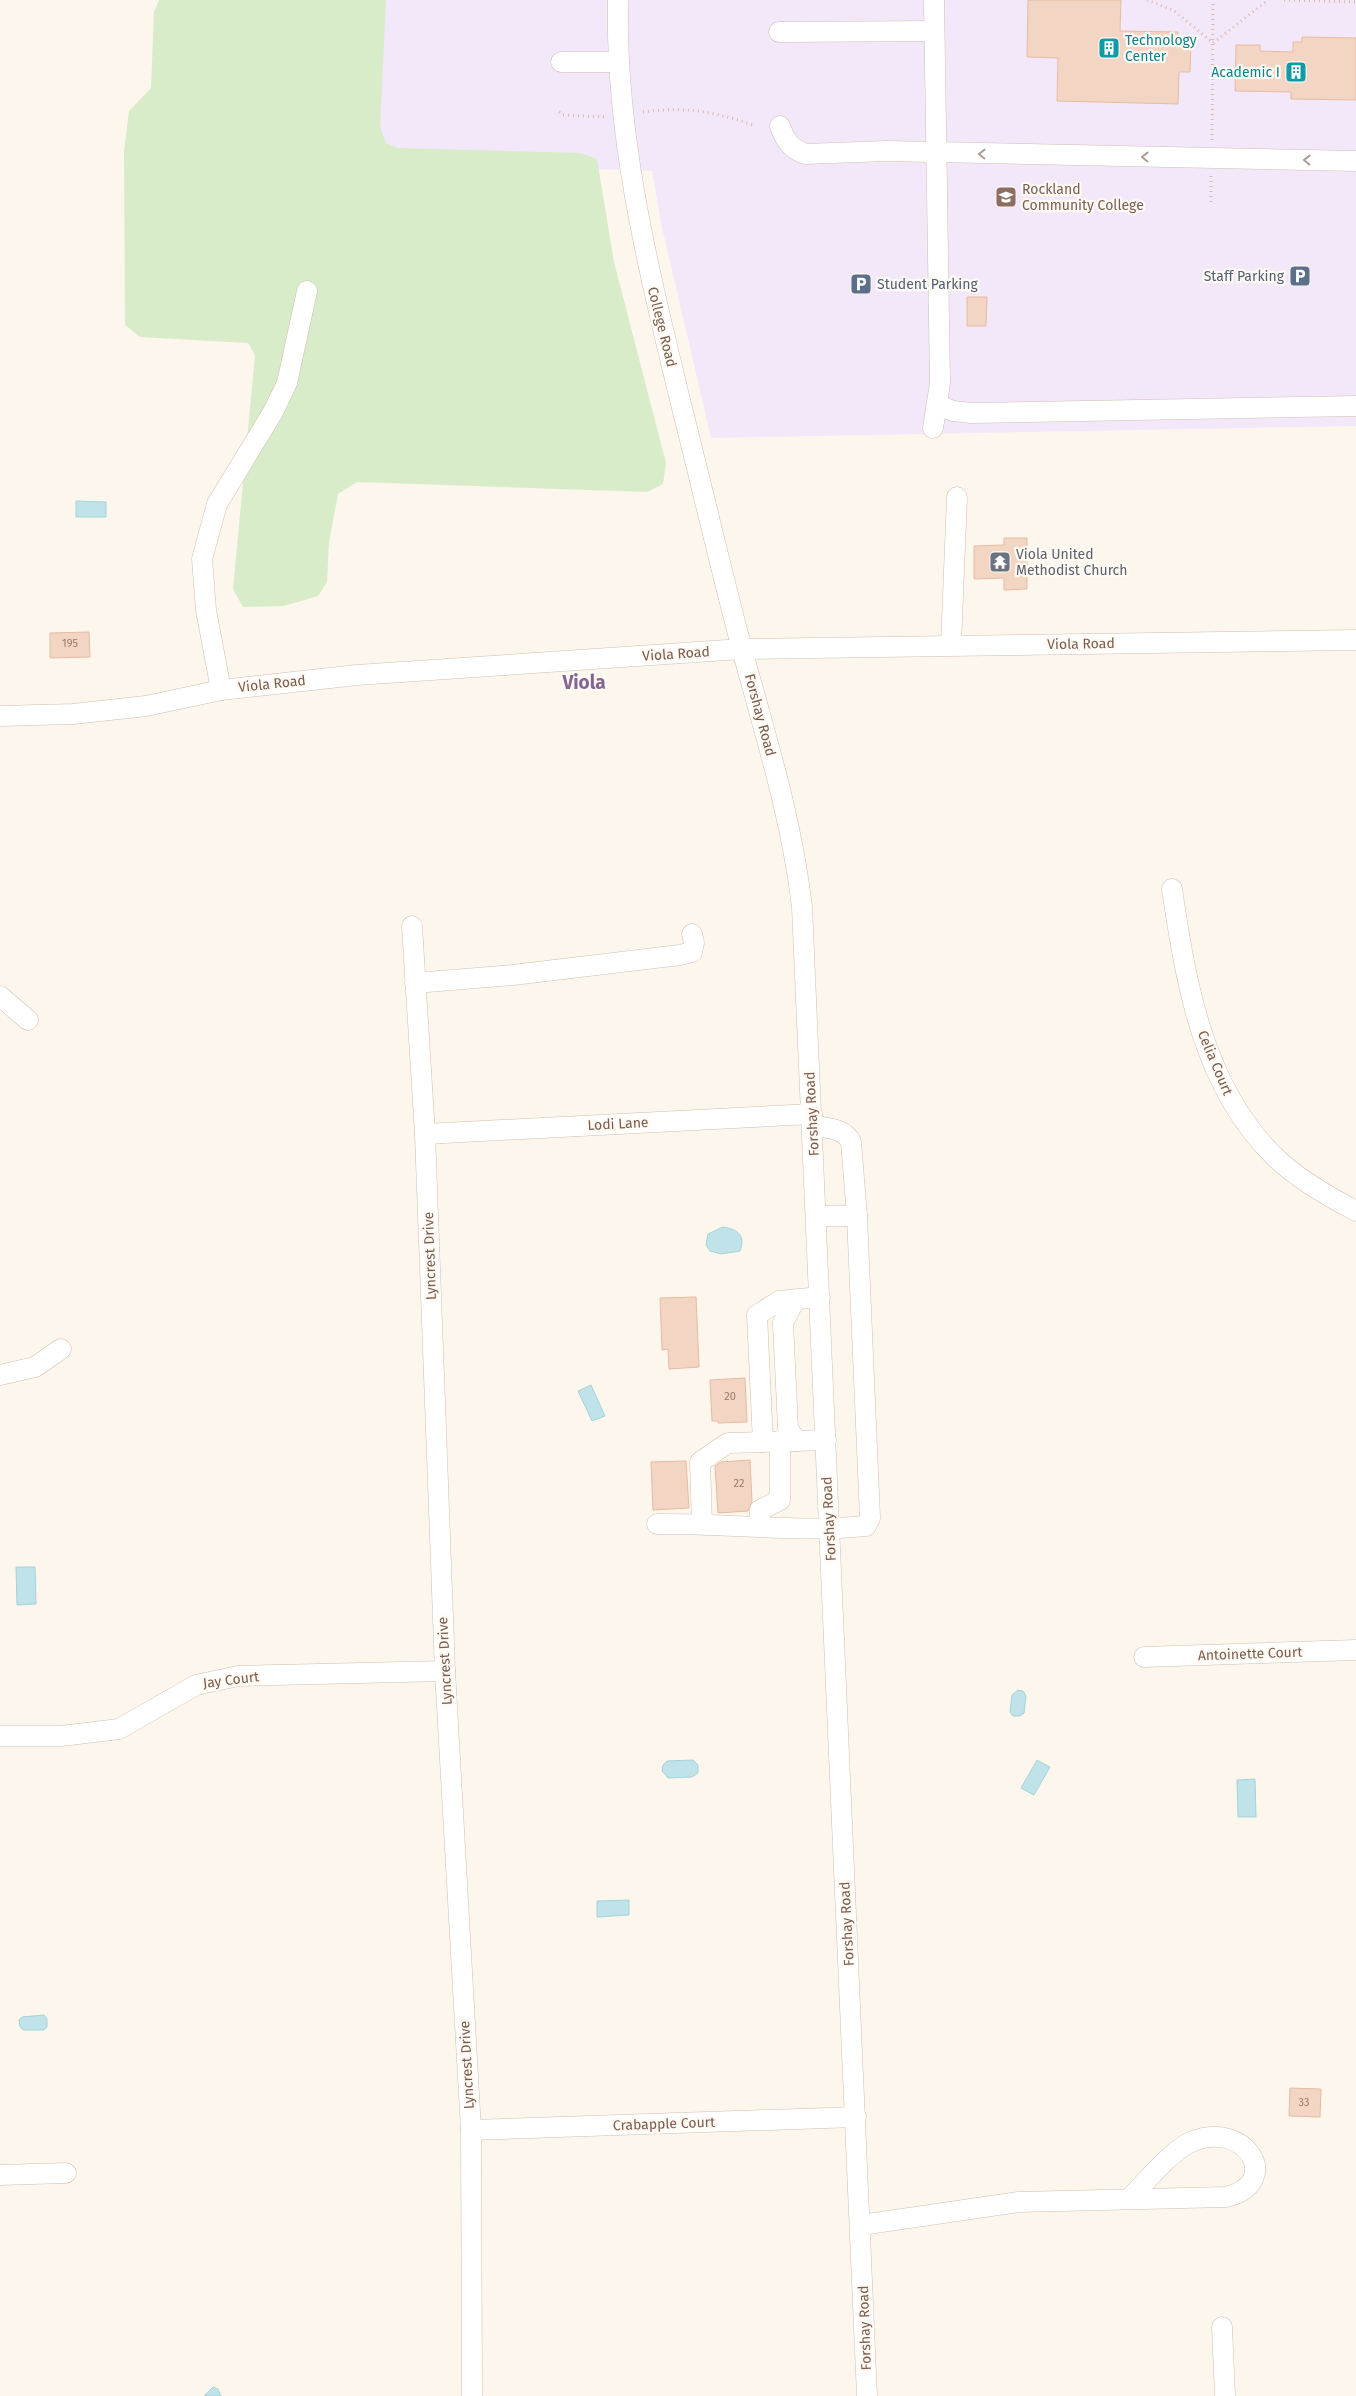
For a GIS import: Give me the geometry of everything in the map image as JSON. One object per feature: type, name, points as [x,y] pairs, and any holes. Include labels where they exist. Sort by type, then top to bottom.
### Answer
[{"type":"street","name":"College Road","points":[[618,0],[619,62],[624,116],[631,174],[650,276],[742,649]]},
{"type":"street","points":[[933,428],[940,383],[934,0]]},
{"type":"street","points":[[779,32],[934,31]]},
{"type":"street","points":[[561,62],[619,62]]},
{"type":"street","points":[[780,126],[785,140],[794,150],[805,154],[886,151],[1356,161]]},
{"type":"street","points":[[221,690],[206,610],[202,559],[217,504],[273,412],[287,383],[307,291]]},
{"type":"street","points":[[938,405],[953,411],[971,413],[1356,406]]},
{"type":"street","points":[[951,645],[957,497]]},
{"type":"street","name":"Viola Road","points":[[0,716],[73,714],[137,707],[221,690],[357,675],[742,649],[1356,640]]},
{"type":"street","name":"Forshay Road","points":[[742,649],[786,807],[797,862],[803,916],[868,2396]]},
{"type":"street","name":"Celia Court","points":[[1172,889],[1182,958],[1196,1017],[1216,1070],[1236,1110],[1275,1157],[1327,1195],[1356,1211]]},
{"type":"street","name":"Lyncrest Drive","points":[[412,926],[425,1134],[445,1671],[471,2130],[472,2396]]},
{"type":"street","points":[[415,983],[513,975],[680,955],[692,952],[694,943],[692,934]]},
{"type":"street","points":[[0,996],[28,1020]]},
{"type":"street","name":"Lodi Lane","points":[[425,1134],[812,1119],[848,1135],[851,1142],[857,1216]]},
{"type":"street","points":[[657,1524],[830,1528],[866,1526],[870,1518],[857,1216],[816,1216]]},
{"type":"street","points":[[760,1526],[760,1510],[780,1500],[780,1442],[757,1315],[779,1301],[820,1297]]},
{"type":"street","points":[[780,1442],[788,1428],[784,1323],[795,1300]]},
{"type":"street","points":[[0,1374],[35,1366],[61,1349]]},
{"type":"street","points":[[702,1524],[700,1462],[728,1443],[826,1440]]},
{"type":"street","name":"Antoinette Court","points":[[1144,1658],[1356,1650]]},
{"type":"street","name":"Jay Court","points":[[0,1736],[61,1736],[119,1729],[196,1685],[238,1676],[445,1671]]},
{"type":"street","name":"Crabapple Court","points":[[471,2130],[856,2117]]},
{"type":"street","points":[[861,2225],[1019,2202],[1211,2199],[1239,2194],[1248,2187],[1255,2176],[1254,2163],[1241,2144],[1234,2139],[1225,2136],[1193,2141],[1182,2147],[1130,2199]]},
{"type":"street","points":[[0,2175],[66,2173]]},
{"type":"street","points":[[1222,2327],[1225,2396]]},
{"type":"path","points":[[1147,0],[1173,10],[1213,43]]},
{"type":"path","points":[[1211,206],[1213,0]]},
{"type":"path","points":[[1213,43],[1268,0]]},
{"type":"path","points":[[1284,0],[1356,2]]},
{"type":"path","points":[[559,112],[563,116],[624,116],[646,112],[686,109],[717,113],[755,126]]},
{"type":"shaded area","name":"Rockland Community College","points":[[220,0],[1356,0],[1356,426],[711,438],[661,223],[652,171],[215,157]]},
{"type":"green space","points":[[159,0],[386,0],[380,127],[386,143],[398,148],[581,153],[597,159],[614,262],[666,463],[663,484],[647,492],[357,482],[338,494],[329,542],[327,582],[318,596],[284,606],[243,607],[233,589],[255,355],[248,343],[140,337],[125,325],[124,151],[129,111],[151,88],[154,12]]},
{"type":"water","points":[[76,501],[106,502],[106,517],[76,517]]},
{"type":"water","points":[[723,1227],[733,1229],[739,1234],[742,1241],[740,1251],[721,1254],[710,1251],[706,1245],[708,1234]]},
{"type":"water","points":[[591,1385],[605,1416],[592,1421],[578,1391]]},
{"type":"water","points":[[16,1567],[35,1567],[36,1604],[17,1605]]},
{"type":"water","points":[[1018,1690],[1023,1691],[1026,1696],[1024,1713],[1020,1716],[1013,1716],[1010,1712],[1012,1695]]},
{"type":"water","points":[[693,1760],[698,1765],[698,1773],[692,1777],[668,1778],[662,1771],[663,1765],[667,1761]]},
{"type":"water","points":[[1037,1760],[1050,1767],[1034,1795],[1021,1788]]},
{"type":"water","points":[[1255,1779],[1256,1817],[1238,1817],[1237,1780]]},
{"type":"water","points":[[629,1900],[629,1915],[597,1917],[597,1901]]},
{"type":"water","points":[[44,2015],[47,2019],[47,2027],[44,2030],[23,2030],[20,2027],[19,2020],[22,2017]]},
{"type":"water","points":[[213,2387],[218,2389],[221,2396],[204,2396]]},
{"type":"building","name":"Technology Center","points":[[1028,0],[1121,0],[1120,31],[1178,32],[1178,39],[1191,40],[1190,72],[1179,72],[1178,104],[1057,101],[1058,58],[1027,57]]},
{"type":"building","name":"Academic I","points":[[1302,37],[1356,38],[1356,100],[1291,99],[1291,92],[1235,91],[1236,45],[1260,45],[1260,51],[1293,52],[1293,42],[1302,42]]},
{"type":"building","points":[[967,297],[987,297],[986,326],[967,326]]},
{"type":"building","name":"Viola United Methodist Church","points":[[1004,538],[1027,538],[1027,589],[1004,590],[1004,578],[974,579],[974,546],[1004,545]]},
{"type":"building","points":[[89,632],[90,657],[50,658],[50,633]]},
{"type":"building","points":[[696,1297],[699,1367],[669,1369],[668,1349],[662,1350],[660,1298]]},
{"type":"building","points":[[745,1378],[747,1422],[718,1423],[718,1421],[712,1421],[710,1380]]},
{"type":"building","points":[[750,1460],[752,1502],[748,1511],[718,1513],[715,1466],[721,1462]]},
{"type":"building","points":[[686,1461],[689,1508],[653,1510],[651,1462]]},
{"type":"building","points":[[1290,2088],[1321,2089],[1320,2117],[1289,2116]]},
{"type":"place","name":"Technology Center","points":[[1109,48]]},
{"type":"place","name":"Academic I","points":[[1296,72]]},
{"type":"place","name":"Rockland Community College","points":[[1006,197]]},
{"type":"place","name":"Staff Parking","points":[[1300,276]]},
{"type":"place","name":"Student Parking","points":[[861,284]]},
{"type":"place","name":"Viola United Methodist Church","points":[[1000,562]]},
{"type":"district","name":"Viola","points":[[584,682]]}]
